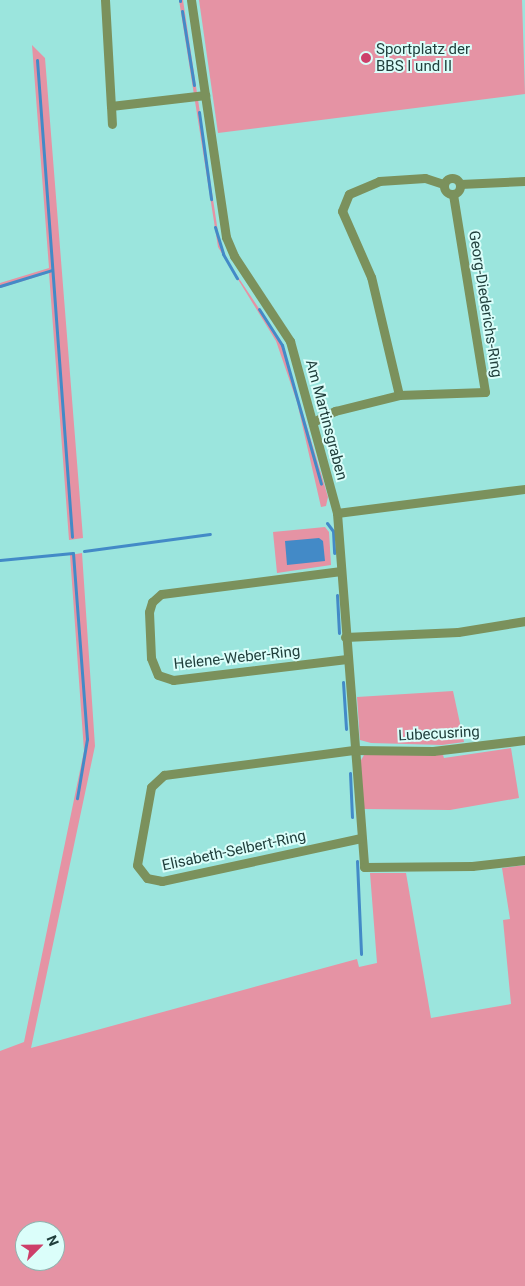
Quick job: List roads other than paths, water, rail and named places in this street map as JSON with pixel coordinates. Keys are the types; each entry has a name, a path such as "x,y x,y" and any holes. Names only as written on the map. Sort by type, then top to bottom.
{"street":[{"path":"105,0 112,124"},
{"name":"Am Martinsgraben","path":"191,0 229,245 288,337 337,513 353,750 364,866 472,866 525,860"},
{"path":"111,106 205,95"},
{"path":"399,396 371,277 342,211 349,194 380,181 425,178 444,184"},
{"path":"444,184 452,178 460,184 525,181"},
{"path":"444,184 446,192 453,195 459,191 460,184"},
{"name":"Georg-Diederichs-Ring","path":"313,422 335,411 399,396 485,392 453,195"},
{"path":"337,513 525,489"},
{"name":"Helene-Weber-Ring","path":"340,571 161,594 152,602 149,612 151,658 158,675 173,680 347,659"},
{"path":"346,637 458,632 525,621"},
{"name":"Lubecusring","path":"353,750 433,751 525,740"},
{"name":"Elisabeth-Selbert-Ring","path":"353,750 162,776 151,788 137,865 147,878 162,881 361,838"}],"water":[{"path":"319,538 323,541 325,561 287,565 285,541"}],"waterway":[{"path":"182,11 194,85"},
{"path":"37,60 72,537"},
{"path":"199,112 211,199"},
{"path":"215,227 223,254 237,278"},
{"path":"0,286 52,270"},
{"path":"259,309 282,345 321,484"},
{"path":"327,523 333,531 334,553"},
{"path":"84,551 210,534"},
{"path":"0,560 73,553 87,739 77,798"},
{"path":"337,595 339,633"},
{"path":"343,682 346,729"},
{"path":"350,773 352,817"},
{"path":"357,861 361,954"}],"place":[{"name":"Sportplatz der BBS I und II","path":"366,58"}]}
